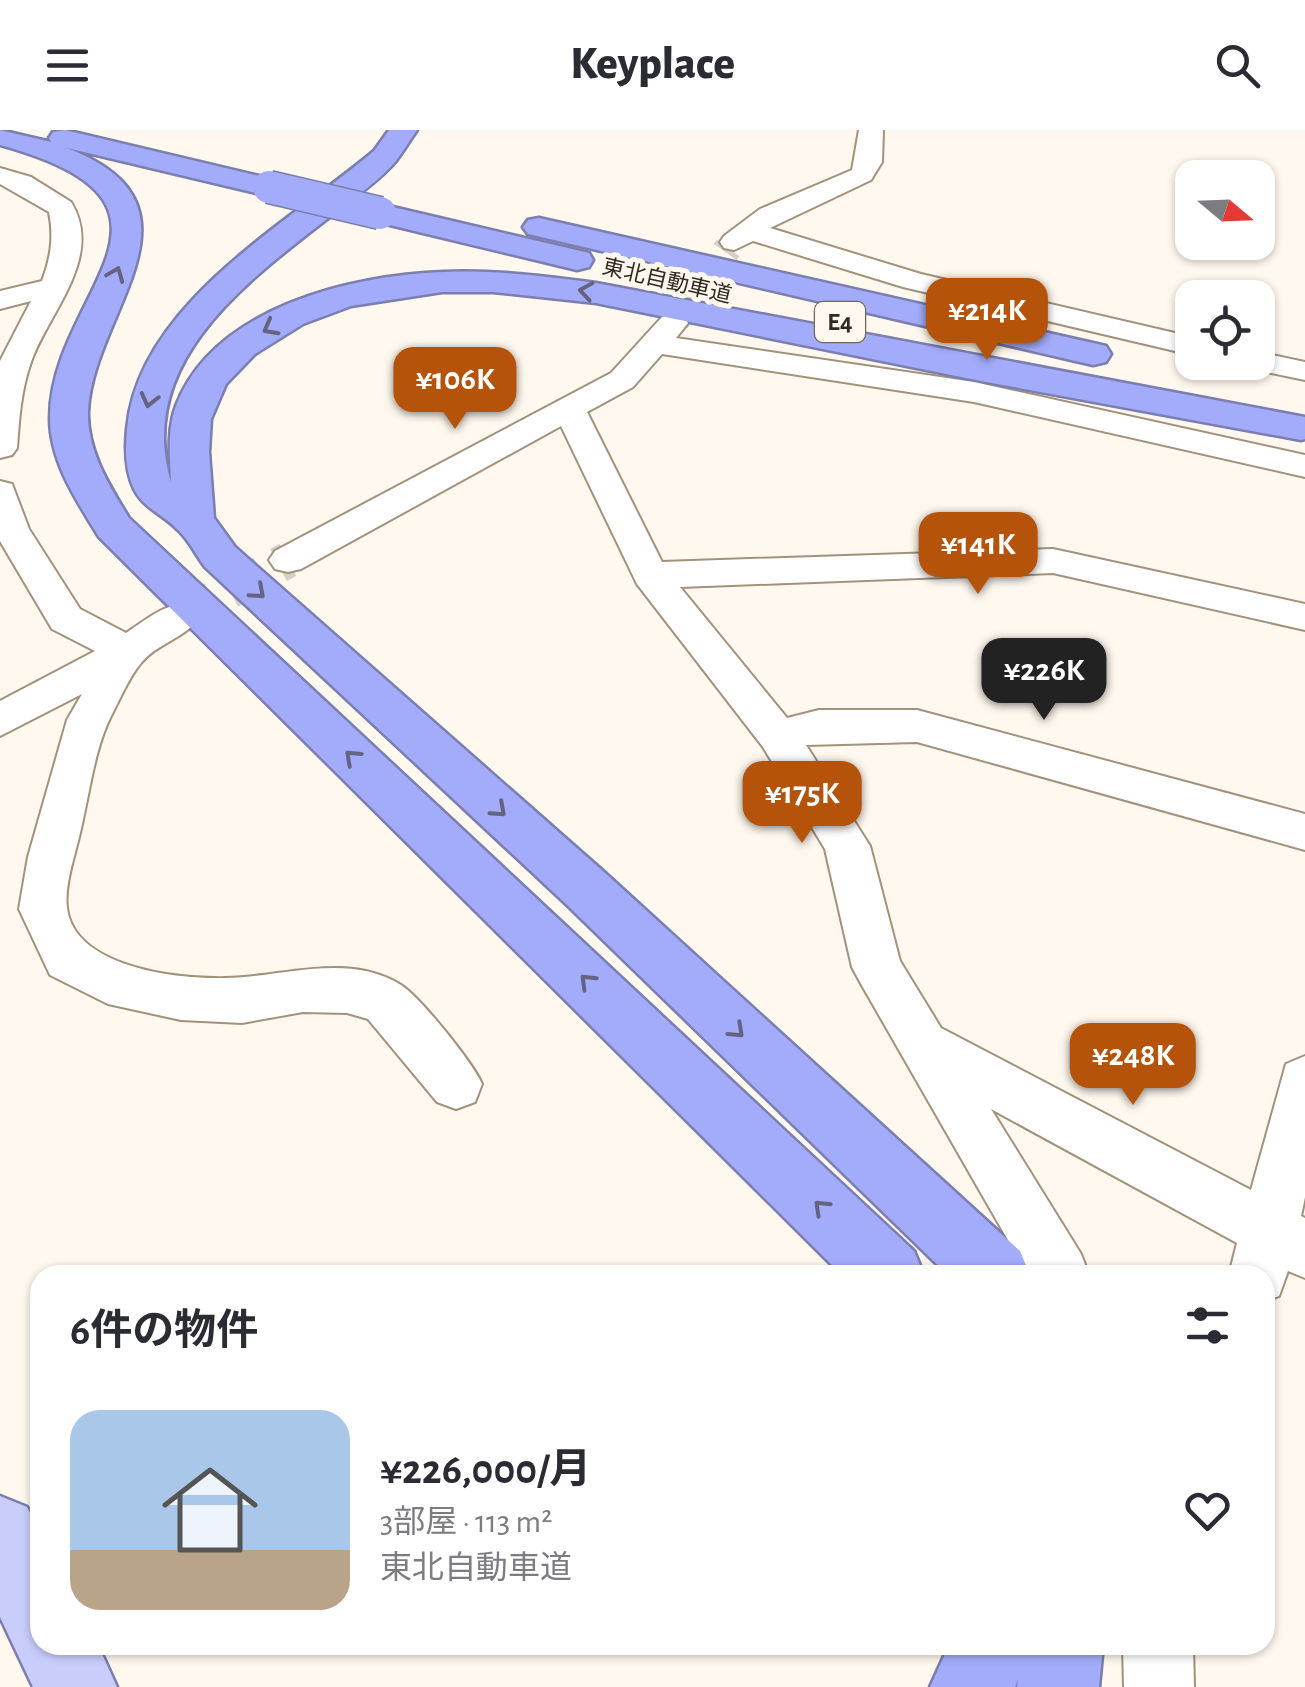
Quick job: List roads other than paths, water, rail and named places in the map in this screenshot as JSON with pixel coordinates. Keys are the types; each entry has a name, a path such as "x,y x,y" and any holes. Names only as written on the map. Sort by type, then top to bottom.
{"highway":[{"name":"東北自動車道","path":"30,130 293,174"},
{"name":"東北自動車道","path":"120,130 1304,431"},
{"path":"116,406 135,356 170,312 352,163 379,130"},
{"path":"403,130 372,168 215,296 172,345 147,400 143,430 146,461 156,493 193,520 220,558 585,888 985,1265"},
{"path":"0,136 75,160 92,170 117,191 126,214 126,249 76,372 69,428 76,462 114,527 880,1265"},
{"path":"293,174 390,197"},
{"name":"東北自動車道","path":"390,197 724,248 1304,431"},
{"path":"487,207 724,248"},
{"path":"193,520 190,416 221,364 246,342 311,308 412,283 478,280 590,291 1304,431"},
{"path":"108,454 114,527"},
{"path":"971,1687 987,1655"},
{"path":"1058,1687 1062,1655"}],"main road":[{"path":"0,1534 30,1594"},
{"path":"60,1655 76,1687"}],"street":[{"path":"724,248 770,215 862,175 869,162 872,130"},
{"path":"0,176 22,182 62,208 68,228 67,253 58,286 18,356 0,448"},
{"path":"724,248 942,289 1175,342"},
{"path":"0,300 58,286"},
{"path":"288,560 622,380 665,332 974,392 1304,431"},
{"path":"1275,365 1305,372"},
{"path":"568,406 650,575 778,736 846,846 877,967 1054,1265"},
{"path":"0,492 11,528 66,619 128,651"},
{"path":"650,575 1054,561 1305,617"},
{"path":"0,720 128,651 181,616"},
{"path":"128,651 88,720 52,856 43,909 67,960 108,982 181,998 242,1000 318,990 347,991 384,1001 456,1084"},
{"path":"778,736 818,726 917,726 1305,832"},
{"path":"920,1043 1278,1251 1305,1080"},
{"path":"1158,1655 1159,1687"}],"tunnel":[{"path":"676,320 728,248"},
{"path":"181,616 288,560"}]}
